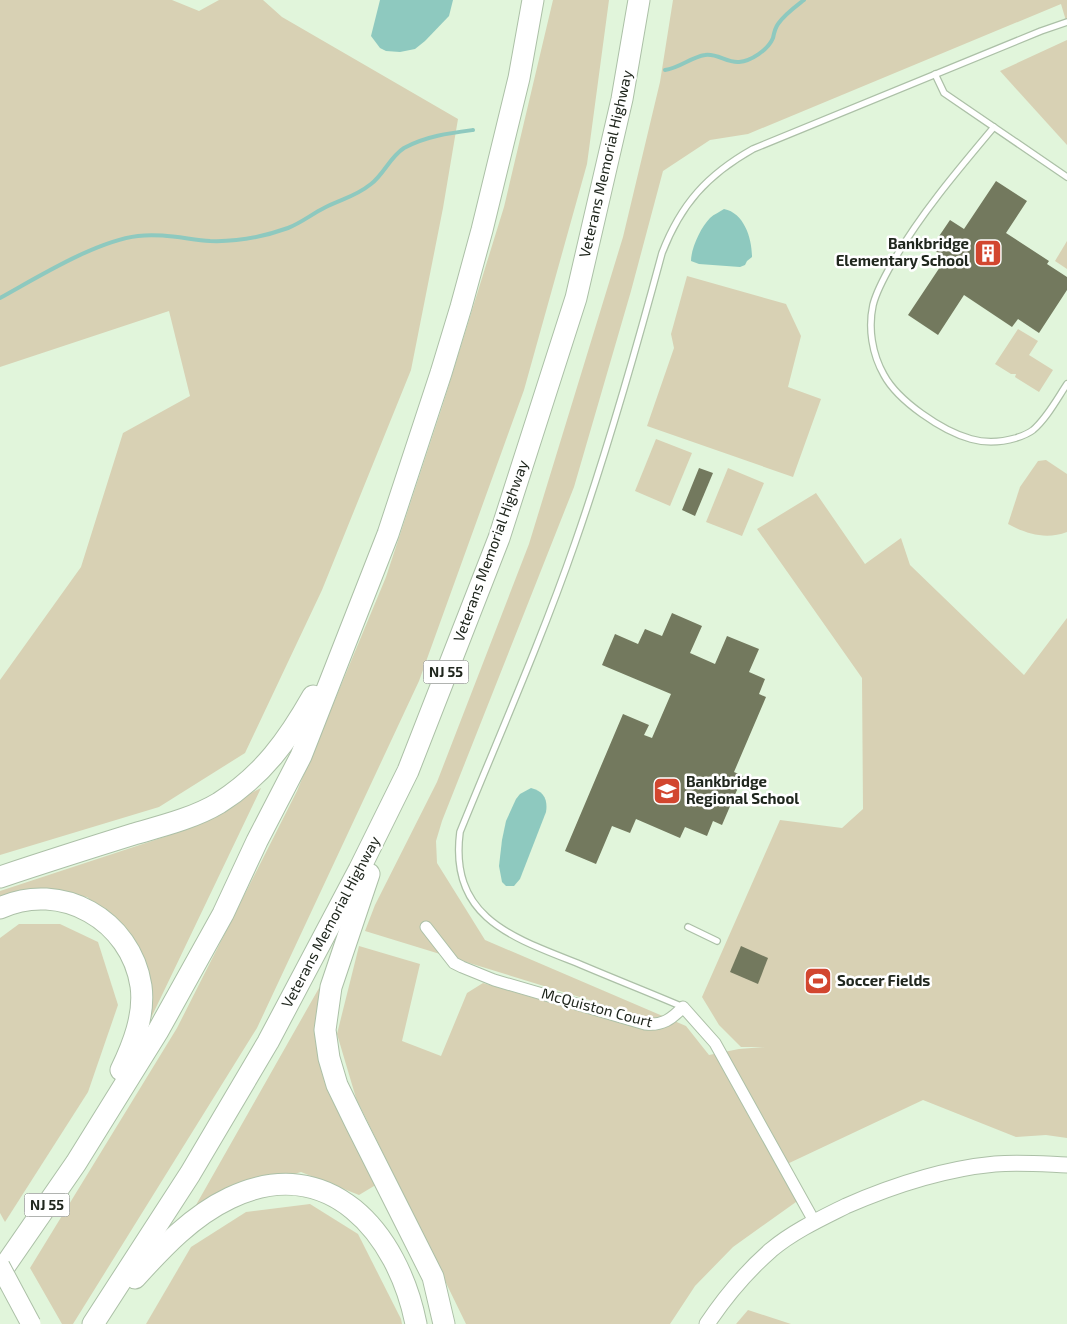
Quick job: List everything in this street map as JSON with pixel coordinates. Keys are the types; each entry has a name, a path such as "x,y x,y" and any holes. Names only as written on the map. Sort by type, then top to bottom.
{"highway":[{"name":"NJ 55","path":"0,1272 70,1173 158,1031 223,914 300,756 388,534 462,307 519,78 533,0"},
{"name":"Veterans Memorial Highway","path":"93,1324 190,1174 268,1042 377,835 408,771 499,538 576,298 622,100 639,0"},
{"path":"0,877 168,824 218,803 252,778 275,755 292,732 321,682 334,671"},
{"path":"377,835 378,852 331,987 326,1015 326,1044 328,1058 337,1085 433,1277 444,1324"},
{"path":"0,908 15,902 43,900 72,904 85,909 98,916 119,935 134,961 141,987 140,1016 128,1056 114,1082 93,1136"},
{"path":"116,1290 131,1282 181,1231 228,1199 241,1193 269,1186 298,1184 312,1187 338,1199 361,1215 371,1226 384,1243 398,1268 416,1324"}],"main road":[{"path":"0,1266 31,1324"}],"street":[{"name":"McQuiston Court","path":"426,927 454,963 494,980 645,1024 656,1025 665,1022 674,1017 683,1007"},
{"path":"683,1007 716,1042 814,1221"},
{"path":"706,1324 732,1290 772,1250 814,1221 876,1193 908,1181 941,1172 996,1164 1067,1165"}],"lane":[{"path":"683,1007 527,943 511,935 488,919 466,891 458,849 460,832 525,673 575,543 619,406 662,253 678,217 693,197 709,179 753,149 1067,22"},
{"path":"935,74 944,93 1067,177"},
{"path":"994,127 932,202 887,272 874,303 872,315 872,340 875,356 884,375 896,392 910,404 950,430 972,439 986,442 1012,439 1033,430 1050,410 1067,384"},
{"path":"688,927 717,941"}],"shaded area":[{"path":"0,0 172,0 199,11 219,0 263,0 282,17 458,119 443,208 411,370 322,590 245,753 159,807 0,855 0,680 81,567 123,433 190,396 169,311 0,367"},
{"path":"553,0 609,0 587,164 524,390 419,681 257,1028 73,1324 62,1324 30,1268 177,1028 297,791 386,577 443,404 504,207"},
{"path":"673,0 1067,0 1067,24 1061,4 748,134 710,140 663,171 631,291 574,487 442,821 436,841 437,863 485,940 686,1026 709,1055 739,1049 765,1047 741,1047 719,1025 702,997 780,820 842,828 863,809 862,678 757,529 816,493 865,564 901,538 910,565 1024,675 1067,618 1067,1138 1046,1135 1016,1137 923,1100 785,1165 803,1197 733,1247 695,1286 670,1324 466,1324 356,1098 337,1034 359,946 420,964 402,1041 441,1056 467,993 483,983 596,1016 599,1003 365,931 375,905 437,782 529,544 623,237 660,82"},
{"path":"1067,40 1067,145 1000,71"},
{"path":"1067,241 1067,269 1055,261"},
{"path":"687,276 786,304 801,336 788,387 821,399 793,477 647,426 674,348 671,334"},
{"path":"1018,329 1038,341 1029,355 1053,370 1039,392 1015,377 1016,374 1011,374 995,364"},
{"path":"656,439 692,453 670,506 635,491"},
{"path":"1046,460 1067,474 1067,532 1051,536 1036,535 1008,524 1020,487 1038,461"},
{"path":"728,468 764,483 742,536 706,522"},
{"path":"261,788 151,1018 135,940 87,897 39,894 0,906 0,891 167,836"},
{"path":"19,924 60,924 98,942 118,1005 88,1092 5,1222 0,1213 0,938"},
{"path":"323,981 317,1054 379,1183 359,1195 301,1172 196,1205"},
{"path":"310,1204 358,1234 402,1324 146,1324 191,1247 246,1212"},
{"path":"748,1310 791,1324 736,1324"}],"water":[{"path":"380,0 453,0 449,16 425,41 415,49 400,52 386,51 380,48 371,36"},
{"path":"724,209 731,211 746,227 752,257 745,265 740,267 699,264 691,261 697,238 703,227 712,217"},
{"path":"531,788 539,791 546,800 546,812 520,879 514,886 506,886 502,882 499,866 506,821 516,799 520,794"}],"building":[{"name":"Bankbridge Elementary School","path":"996,181 1027,201 1006,233 1049,261 1047,264 1067,277 1067,290 1039,333 1018,319 1012,327 964,295 938,335 908,315 946,258 931,248 950,220 964,229"},
{"path":"699,468 713,473 695,516 682,510"},
{"path":"672,613 702,626 690,653 715,664 727,636 759,649 749,672 765,679 759,694 766,697 734,772 743,776 722,825 713,821 707,836 685,827 680,838 636,819 630,833 612,826 596,864 565,851 623,714 649,725 644,735 652,738 671,694 602,665 615,634 638,644 645,629 662,636"},
{"path":"741,946 768,958 758,984 730,972"}],"waterway":[{"path":"665,70 705,55 714,55 735,62 754,57 771,42 776,27 781,20 804,0"},
{"path":"0,298 49,270 86,252 122,239 156,235 210,241 230,241 269,234 288,228 365,188 376,180 395,156 404,148 429,138 473,130"}],"place":[{"name":"Bankbridge Elementary School","path":"988,253"},
{"name":"Bankbridge Regional School","path":"667,791"},
{"name":"Soccer Fields","path":"818,981"}]}
